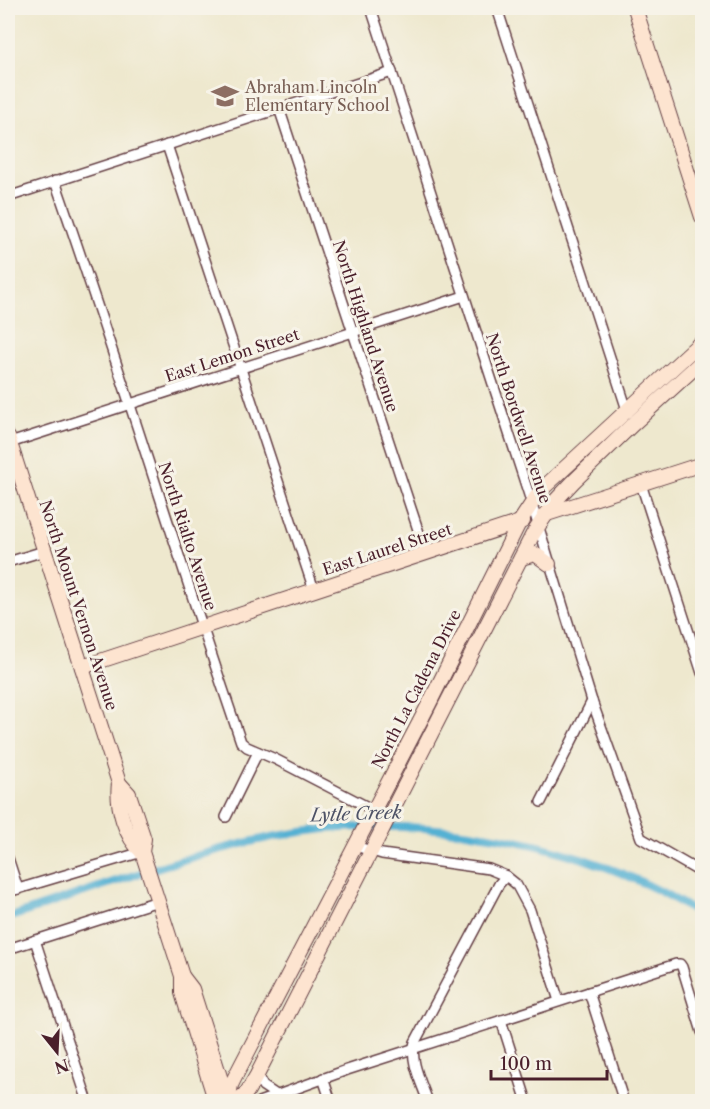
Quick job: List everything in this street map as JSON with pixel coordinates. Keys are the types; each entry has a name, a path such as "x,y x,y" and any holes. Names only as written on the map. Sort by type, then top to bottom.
{"main road":[{"path":"635,8 702,217"},
{"name":"North La Cadena Drive","path":"226,1101 231,1085 429,704 519,523 544,487 702,341"},
{"name":"North La Cadena Drive","path":"236,1101 248,1092 289,1014 539,520 574,481 702,361"},
{"name":"North Mount Vernon Avenue","path":"9,440 119,783 129,794 144,839 142,852 182,976 182,993 213,1093 220,1101"},
{"name":"East Laurel Street","path":"81,667 519,523 539,520 702,464"},
{"path":"574,481 580,494 592,500"},
{"path":"481,536 497,543 501,558"},
{"path":"521,558 535,554 549,564"},
{"path":"459,640 475,647"},
{"name":"North Mount Vernon Avenue","path":"182,976 192,989 226,1101"},
{"path":"273,1005 289,1014"}],"street":[{"name":"North Bordwell Avenue","path":"371,8 531,504 539,520 549,564 592,701 640,838 702,873"},
{"path":"497,8 633,424"},
{"path":"8,197 392,72"},
{"name":"North Highland Avenue","path":"279,108 426,554"},
{"path":"167,145 314,590"},
{"name":"North Rialto Avenue","path":"56,181 241,742 372,813 389,818"},
{"name":"East Lemon Street","path":"9,440 130,404 464,296"},
{"path":"641,484 702,673"},
{"path":"8,562 44,550"},
{"path":"541,802 592,701"},
{"path":"226,817 258,752"},
{"path":"357,842 489,868 506,876 516,884 530,910 559,1001"},
{"path":"8,892 142,852"},
{"path":"8,858 18,889"},
{"path":"428,1101 412,1049 498,884 506,876"},
{"path":"8,949 158,901"},
{"path":"35,940 88,1101"},
{"path":"259,1101 559,1001 680,964 702,1032"},
{"path":"589,992 624,1101"},
{"path":"501,1020 527,1101"},
{"path":"257,1075 263,1086 275,1094"},
{"path":"323,1078 331,1101"}],"waterway":[{"name":"Lytle Creek","path":"8,918 138,874 238,845 320,830 369,827 419,828 470,833 520,842 569,855 616,871 660,891 702,916"}],"place":[{"name":"Abraham Lincoln Elementary School","path":"225,96"}]}
